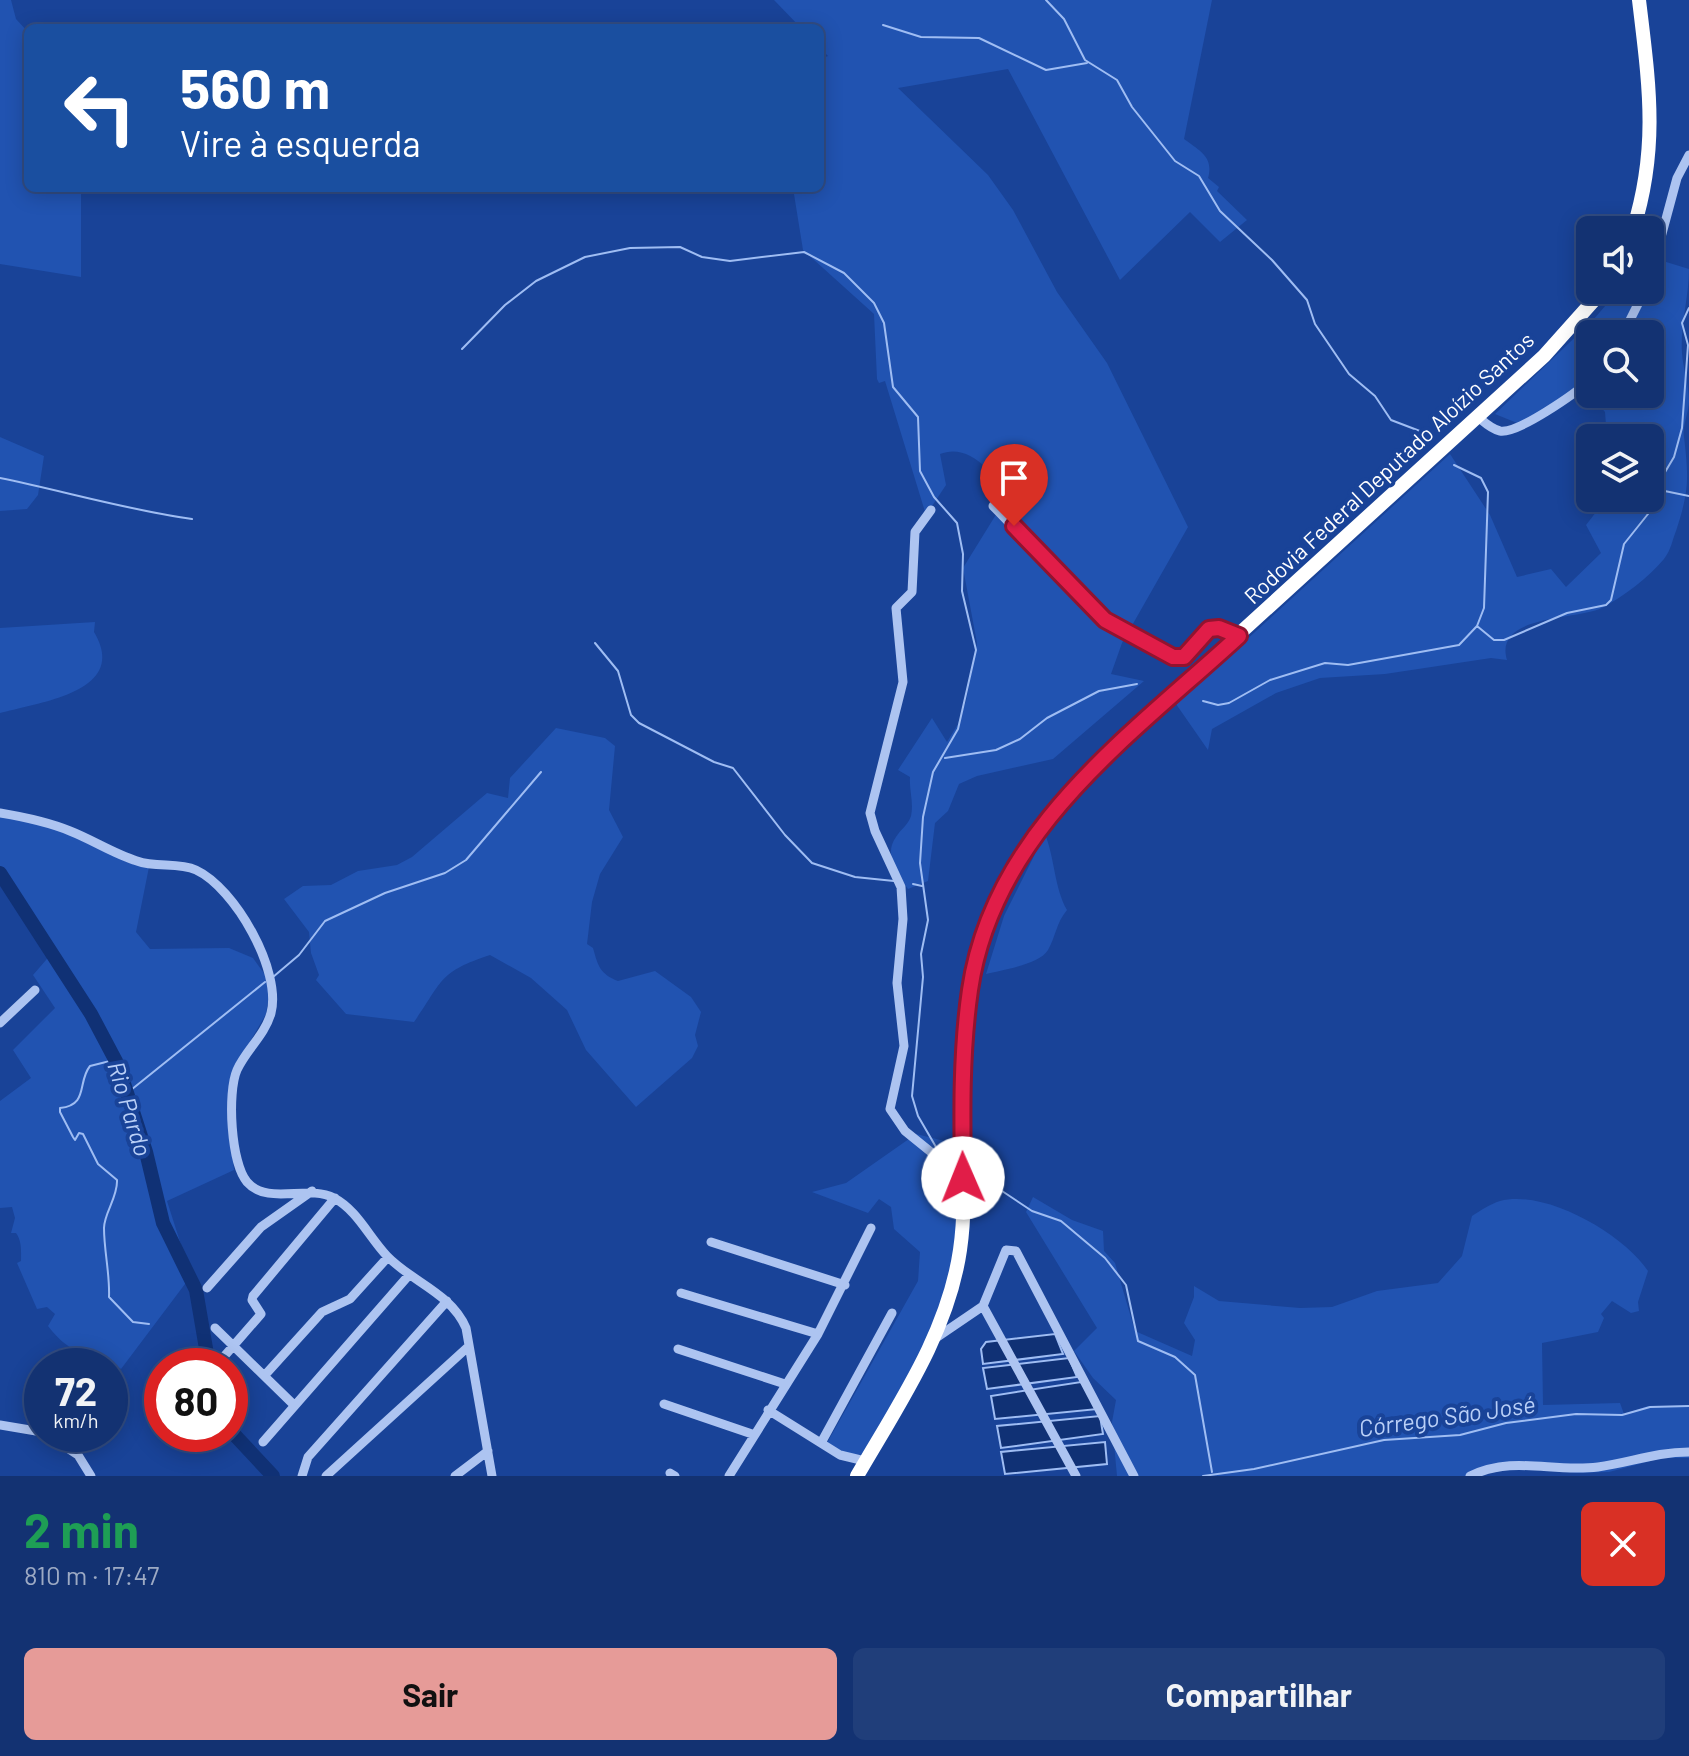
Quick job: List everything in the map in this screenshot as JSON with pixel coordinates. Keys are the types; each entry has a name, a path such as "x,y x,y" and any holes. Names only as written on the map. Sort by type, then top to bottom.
{"highway":[{"path":"1636,216 1650,158 1652,112 1639,0"},
{"name":"Rodovia Federal Deputado Aloízio Santos","path":"857,1476 933,1340 960,1251 962,1085 970,988 982,938 1000,890 1036,830 1082,777 1478,417 1577,322 1592,304"}],"street":[{"path":"1664,226 1677,178 1689,155"},
{"path":"1478,417 1498,430 1508,430 1538,416 1576,390"},
{"path":"993,506 1096,612 1119,629 1177,658 1188,654 1209,629 1219,628 1239,636"},
{"path":"931,510 914,536 912,592 896,608 903,682 870,813 901,887 903,919 897,983 898,1017 904,1046 890,1109 905,1131 963,1178"},
{"path":"0,813 70,831 139,862 192,868 208,876 235,903 268,973 273,1001 268,1022 233,1079 238,1163 248,1183 263,1192 312,1191 335,1198 388,1257 447,1301 462,1320 469,1346 492,1476"},
{"path":"0,1023 35,990"},
{"path":"207,1288 261,1227 312,1191"},
{"path":"231,1348 261,1314 253,1302 253,1296 335,1198"},
{"path":"729,1476 752,1434 818,1334 871,1228"},
{"path":"711,1242 845,1285"},
{"path":"933,1340 983,1306 1000,1260 1006,1250 1016,1251 1134,1476"},
{"path":"265,1375 322,1312 350,1299 388,1257"},
{"path":"263,1442 409,1275"},
{"path":"681,1293 818,1334"},
{"path":"302,1476 308,1457 447,1301"},
{"path":"983,1306 1076,1476"},
{"path":"821,1443 892,1313"},
{"path":"215,1328 294,1405"},
{"path":"326,1476 469,1346"},
{"path":"678,1349 785,1384"},
{"path":"664,1404 752,1434"},
{"path":"768,1410 840,1455 865,1461"},
{"path":"0,1425 24,1429"},
{"path":"455,1476 488,1451"},
{"path":"73,1452 91,1476"},
{"path":"1470,1476 1498,1465 1586,1468 1651,1454 1689,1452"}],"shaded area":[{"path":"0,0 11,0 16,19 24,28 24,192 81,192 81,277 0,264"},
{"path":"774,0 1212,0 1184,139 1204,155 1209,165 1208,178 1247,220 1220,242 1190,212 1120,280 1008,69 898,88 988,175 1013,210 1057,292 1107,363 1188,527 1122,643 1111,674 1144,681 1053,759 977,776 959,784 948,811 935,823 928,881 908,889 891,857 892,844 912,811 910,777 898,770 932,718 947,742 958,724 966,701 977,643 963,568 1005,500 989,471 971,456 951,451 940,454 946,485 926,515 885,381 879,383 877,379 874,314 803,250 794,192 824,192 824,58 828,56 824,52 824,24 797,24"},
{"path":"1664,261 1689,269 1682,342 1689,401 1684,433 1687,485 1671,545 1658,566 1602,608 1525,626 1513,634 1506,645 1507,660 1491,658 1385,674 1320,678 1276,693 1212,729 1208,750 1176,704 1450,454 1490,515 1517,577 1551,569 1566,587 1601,553 1586,525 1596,512 1664,512 1664,424 1606,424 1602,408 1664,408 1664,320 1593,320 1607,304 1664,304"},
{"path":"1576,336 1576,397 1522,425 1495,414"},
{"path":"0,437 44,456 38,495 27,509 0,511"},
{"path":"95,622 94,632 102,652 100,668 90,681 56,698 0,713 0,628"},
{"path":"556,728 605,738 615,746 609,810 623,837 600,874 592,902 587,944 593,948 601,969 612,978 618,981 655,971 691,997 701,1012 695,1035 698,1046 692,1058 636,1107 586,1050 567,1010 531,978 490,955 460,967 443,980 414,1022 346,1014 316,980 319,975 311,953 309,932 284,899 303,886 331,885 358,871 397,865 412,857 487,793 508,798 510,778"},
{"path":"0,815 61,829 149,867 136,932 150,949 229,948 253,958 271,983 266,1014 232,1073 227,1105 234,1170 167,1201 191,1276 128,1360 128,1348 72,1348 48,1326 55,1314 47,1307 37,1309 17,1263 21,1261 21,1246 16,1233 11,1233 15,1218 12,1207 0,1208 0,1101 31,1078 13,1050 55,1008 33,975 53,952 26,918 0,874"},
{"path":"1045,834 1059,892 1067,910 1044,955 1020,966 986,974 1004,916"},
{"path":"916,1134 965,1146 950,1287 920,1359 864,1455 845,1454 827,1443 918,1281 920,1252 894,1229 891,1207 879,1199 868,1213 812,1192 846,1183"},
{"path":"1033,1197 1072,1220 1103,1231 1104,1251 1115,1263 1135,1331 1192,1356 1195,1340 1184,1323 1194,1297 1194,1286 1219,1301 1300,1308 1332,1307 1377,1291 1438,1283 1462,1256 1472,1216 1493,1204 1519,1199 1560,1208 1602,1229 1621,1243 1648,1271 1638,1302 1639,1311 1631,1313 1612,1301 1601,1314 1604,1318 1598,1332 1542,1343 1543,1405 1620,1403 1624,1414 1648,1406 1689,1407 1689,1458 1662,1458 1609,1472 1576,1473 1512,1466 1476,1476 1117,1476 1112,1422 1116,1400 1093,1378 1074,1351 1097,1328 1026,1212"},
{"path":"1055,1334 1063,1354 983,1364 981,1349 986,1342"},
{"path":"1069,1358 1077,1377 987,1389 983,1368"},
{"path":"1081,1382 1098,1409 995,1419 991,1396"},
{"path":"1100,1416 1103,1434 1001,1448 997,1426"},
{"path":"1105,1442 1107,1464 1005,1474 1001,1452"}],"waterway":[{"path":"1046,0 1064,19 1085,60 1117,80 1132,107 1175,161 1199,176 1220,211 1272,260 1307,300 1315,324 1349,374 1375,396 1391,420 1425,433"},
{"path":"883,25 921,37 979,38 1046,70 1087,63"},
{"path":"462,349 505,305 536,281 585,257 630,248 680,247 702,257 730,261 804,252 844,273 874,303 884,323 893,387 918,417 920,471 934,497 957,523 963,554 962,591 976,650 958,729 933,772 923,817 920,863 928,920 921,954 923,977 912,1096 918,1116 936,1147"},
{"path":"1477,626 1494,640 1504,640 1567,613 1606,605 1611,600 1624,544 1652,509 1655,489 1674,457 1682,428 1688,345 1682,323 1689,308"},
{"path":"1203,701 1218,705 1229,703 1270,680 1325,663 1348,665 1459,645 1477,626 1484,608 1488,492 1481,478 1454,465"},
{"path":"0,478 192,519"},
{"path":"1664,491 1689,496"},
{"path":"595,643 618,671 631,715 639,723 714,762 733,768 785,835 812,863 855,877 894,881"},
{"path":"945,758 996,750 1020,739 1047,718 1099,691 1137,684"},
{"path":"273,977 299,955 325,921 385,893 445,873 466,860 541,772"},
{"name":"Rio Pardo","path":"0,873 91,1014 118,1065 146,1152 163,1223 196,1290 206,1348"},
{"path":"913,884 922,886"},
{"path":"126,1094 265,982"},
{"path":"113,1055 110,1061 90,1066 79,1098 69,1106 60,1108 60,1112 75,1140 79,1133 83,1134 98,1164 117,1180 104,1228 109,1297 133,1322 149,1324"},
{"path":"987,1181 1032,1211 1061,1221 1105,1258 1126,1285 1138,1341 1175,1357 1195,1375 1212,1472"},
{"name":"Córrego São José","path":"1203,1476 1254,1469 1384,1440 1460,1435 1506,1423 1576,1414 1622,1415 1650,1407 1689,1406"},
{"name":"Rio Pardo","path":"248,1449 273,1476"}],"route":[{"path":"963,1178 962,1085 970,988 982,938 1000,890 1036,830 1082,777 1239,636 1219,628 1209,629 1188,654 1173,657 1105,620 1014,526"}]}
